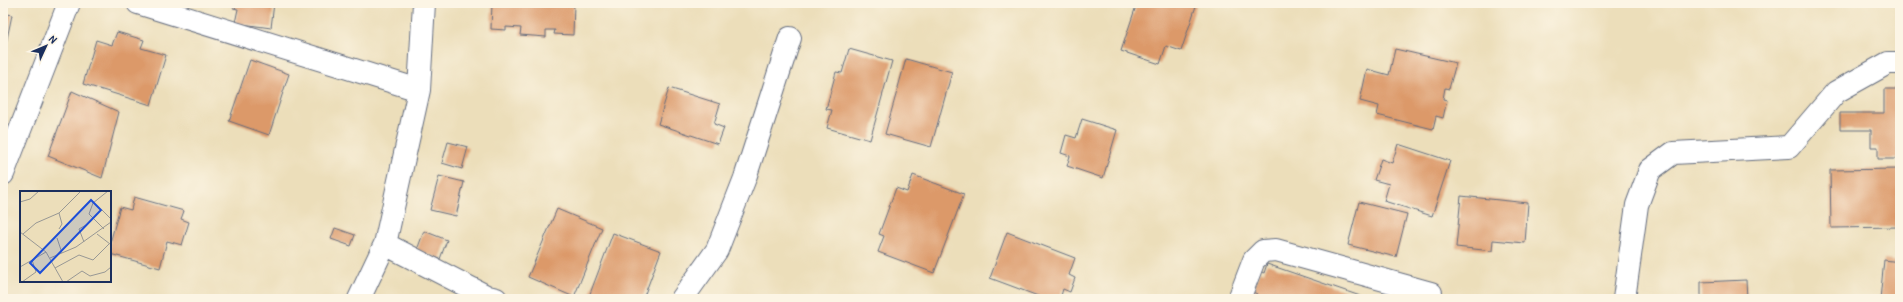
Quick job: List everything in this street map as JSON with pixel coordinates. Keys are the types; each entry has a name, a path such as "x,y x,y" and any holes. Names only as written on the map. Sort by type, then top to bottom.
{"street":[{"path":"3,174 69,3"},
{"path":"138,3 419,90"},
{"path":"359,299 385,244 419,90 424,3"},
{"path":"682,299 718,250 745,178 790,38"},
{"path":"1624,299 1637,205 1650,170 1673,153 1789,147 1836,92 1888,63 1900,63"},
{"path":"385,244 488,297 496,299"},
{"path":"1239,299 1254,260 1263,252 1276,250 1431,293"}],"building":[{"path":"233,3 274,3 271,28 235,23 238,9 233,8"},
{"path":"492,3 574,3 573,35 554,34 555,30 546,30 546,37 520,35 521,28 506,27 506,30 491,29"},
{"path":"1137,3 1188,3 1196,6 1181,51 1166,46 1160,64 1121,51"},
{"path":"3,13 12,15 4,53 3,53"},
{"path":"117,32 144,40 141,48 166,55 151,105 83,84 96,40 112,45"},
{"path":"849,49 892,61 870,140 827,128 832,110 826,109 836,72 842,73"},
{"path":"1395,49 1456,63 1449,89 1445,88 1443,99 1447,100 1443,118 1436,116 1433,129 1377,115 1379,106 1360,101 1367,69 1389,75"},
{"path":"906,59 952,72 931,147 885,134"},
{"path":"250,60 289,74 269,135 229,121"},
{"path":"669,88 720,104 714,124 724,128 718,144 658,124"},
{"path":"1884,89 1900,89 1900,159 1878,159 1878,147 1871,147 1871,130 1840,130 1840,113 1884,113"},
{"path":"72,91 119,112 102,178 48,156"},
{"path":"1082,119 1117,130 1103,178 1067,166 1070,156 1061,153 1066,135 1076,138"},
{"path":"448,142 468,147 462,169 442,163"},
{"path":"1398,144 1450,161 1432,216 1384,201 1389,184 1374,180 1381,159 1392,163"},
{"path":"1900,169 1900,227 1831,228 1830,170"},
{"path":"913,175 964,194 934,273 878,252 884,236 879,234 896,188 907,192"},
{"path":"439,176 464,182 456,216 430,210"},
{"path":"1461,196 1528,203 1525,243 1493,240 1492,251 1456,247"},
{"path":"134,197 184,211 181,219 189,222 182,245 167,241 160,268 111,254 111,239 120,207 131,210"},
{"path":"1359,202 1407,214 1396,257 1348,245"},
{"path":"557,209 602,228 574,297 528,277"},
{"path":"335,228 355,235 351,246 331,239"},
{"path":"424,231 447,240 440,259 417,250"},
{"path":"1007,232 1075,258 1069,275 1075,278 1070,292 1063,289 1060,299 1046,299 990,278"},
{"path":"613,233 661,251 643,299 588,299"},
{"path":"1884,260 1900,262 1900,299 1880,299"},
{"path":"1267,264 1369,299 1256,299 1257,294 1253,292 1260,271 1264,273"},
{"path":"1746,280 1747,299 1701,299 1701,282"}]}
